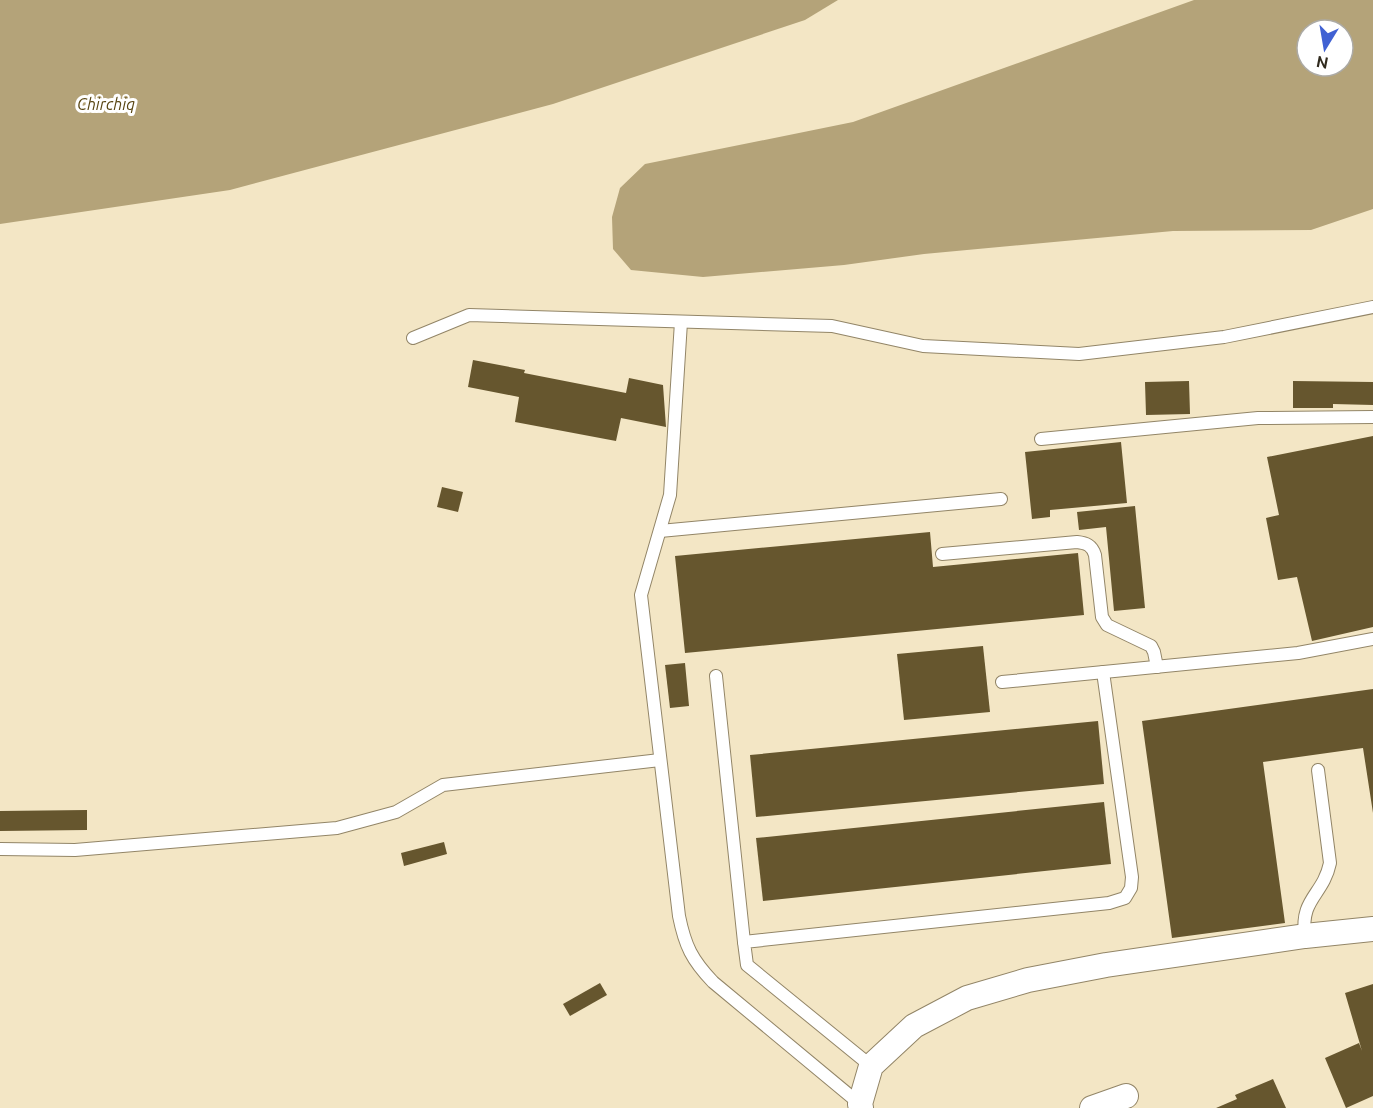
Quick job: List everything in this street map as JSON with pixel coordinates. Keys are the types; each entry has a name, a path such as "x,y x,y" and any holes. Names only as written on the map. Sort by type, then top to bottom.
{"street":[{"path":"861,1106 871,1066 914,1026 967,998 1028,980 1106,965 1305,936 1373,930"},
{"path":"1092,1108 1126,1096"}],"lane":[{"path":"413,338 469,315 832,326 923,346 1079,354 1224,337 1373,307"},
{"path":"681,322 670,495 641,595 679,916 684,941 699,967 713,982 861,1106"},
{"path":"1041,439 1258,418 1373,417"},
{"path":"660,531 1001,499"},
{"path":"942,554 1087,543 1095,555 1102,617 1107,625 1151,646 1157,667"},
{"path":"1002,682 1298,653 1373,639"},
{"path":"744,942 1109,903 1125,898 1131,888 1132,876 1103,672"},
{"path":"716,676 747,965 871,1066"},
{"path":"0,849 75,850 338,828 396,812 442,785 660,760"},
{"path":"1305,936 1306,910 1327,874 1330,863 1318,770"}],"water":[{"name":"Chirchiq","path":"0,0 838,0 805,20 553,104 230,190 0,224"},
{"path":"1194,0 1373,0 1373,209 1311,230 1173,231 703,277 631,270 613,249 612,217 620,188 645,164 853,122"}],"building":[{"path":"473,360 525,370 524,373 626,393 629,378 663,385 666,427 621,418 616,441 515,422 519,397 468,387"},
{"path":"1189,381 1190,414 1146,415 1145,382"},
{"path":"1293,381 1373,382 1373,405 1333,404 1333,408 1293,408"},
{"path":"1373,436 1373,627 1312,641 1297,577 1278,580 1266,518 1279,515 1267,457"},
{"path":"1121,442 1127,503 1050,510 1050,517 1032,519 1025,452"},
{"path":"442,487 463,492 458,512 437,507"},
{"path":"1135,506 1145,608 1114,611 1106,527 1079,530 1077,512"},
{"path":"930,532 933,567 1078,553 1084,615 685,653 675,556"},
{"path":"983,646 990,712 904,720 897,654"},
{"path":"685,663 689,706 670,708 665,665"},
{"path":"1373,689 1373,813 1363,748 1263,762 1285,923 1172,938 1142,721"},
{"path":"1098,721 1104,784 756,817 750,755"},
{"path":"1104,802 1111,864 763,901 756,838"},
{"path":"87,810 87,830 0,831 0,811"},
{"path":"444,842 447,854 404,866 401,853"},
{"path":"600,983 607,995 570,1016 563,1004"},
{"path":"1373,984 1373,1096 1346,1108 1325,1058 1359,1043 1362,1051 1345,993"},
{"path":"1273,1079 1286,1108 1216,1108 1237,1099 1235,1095"}]}
